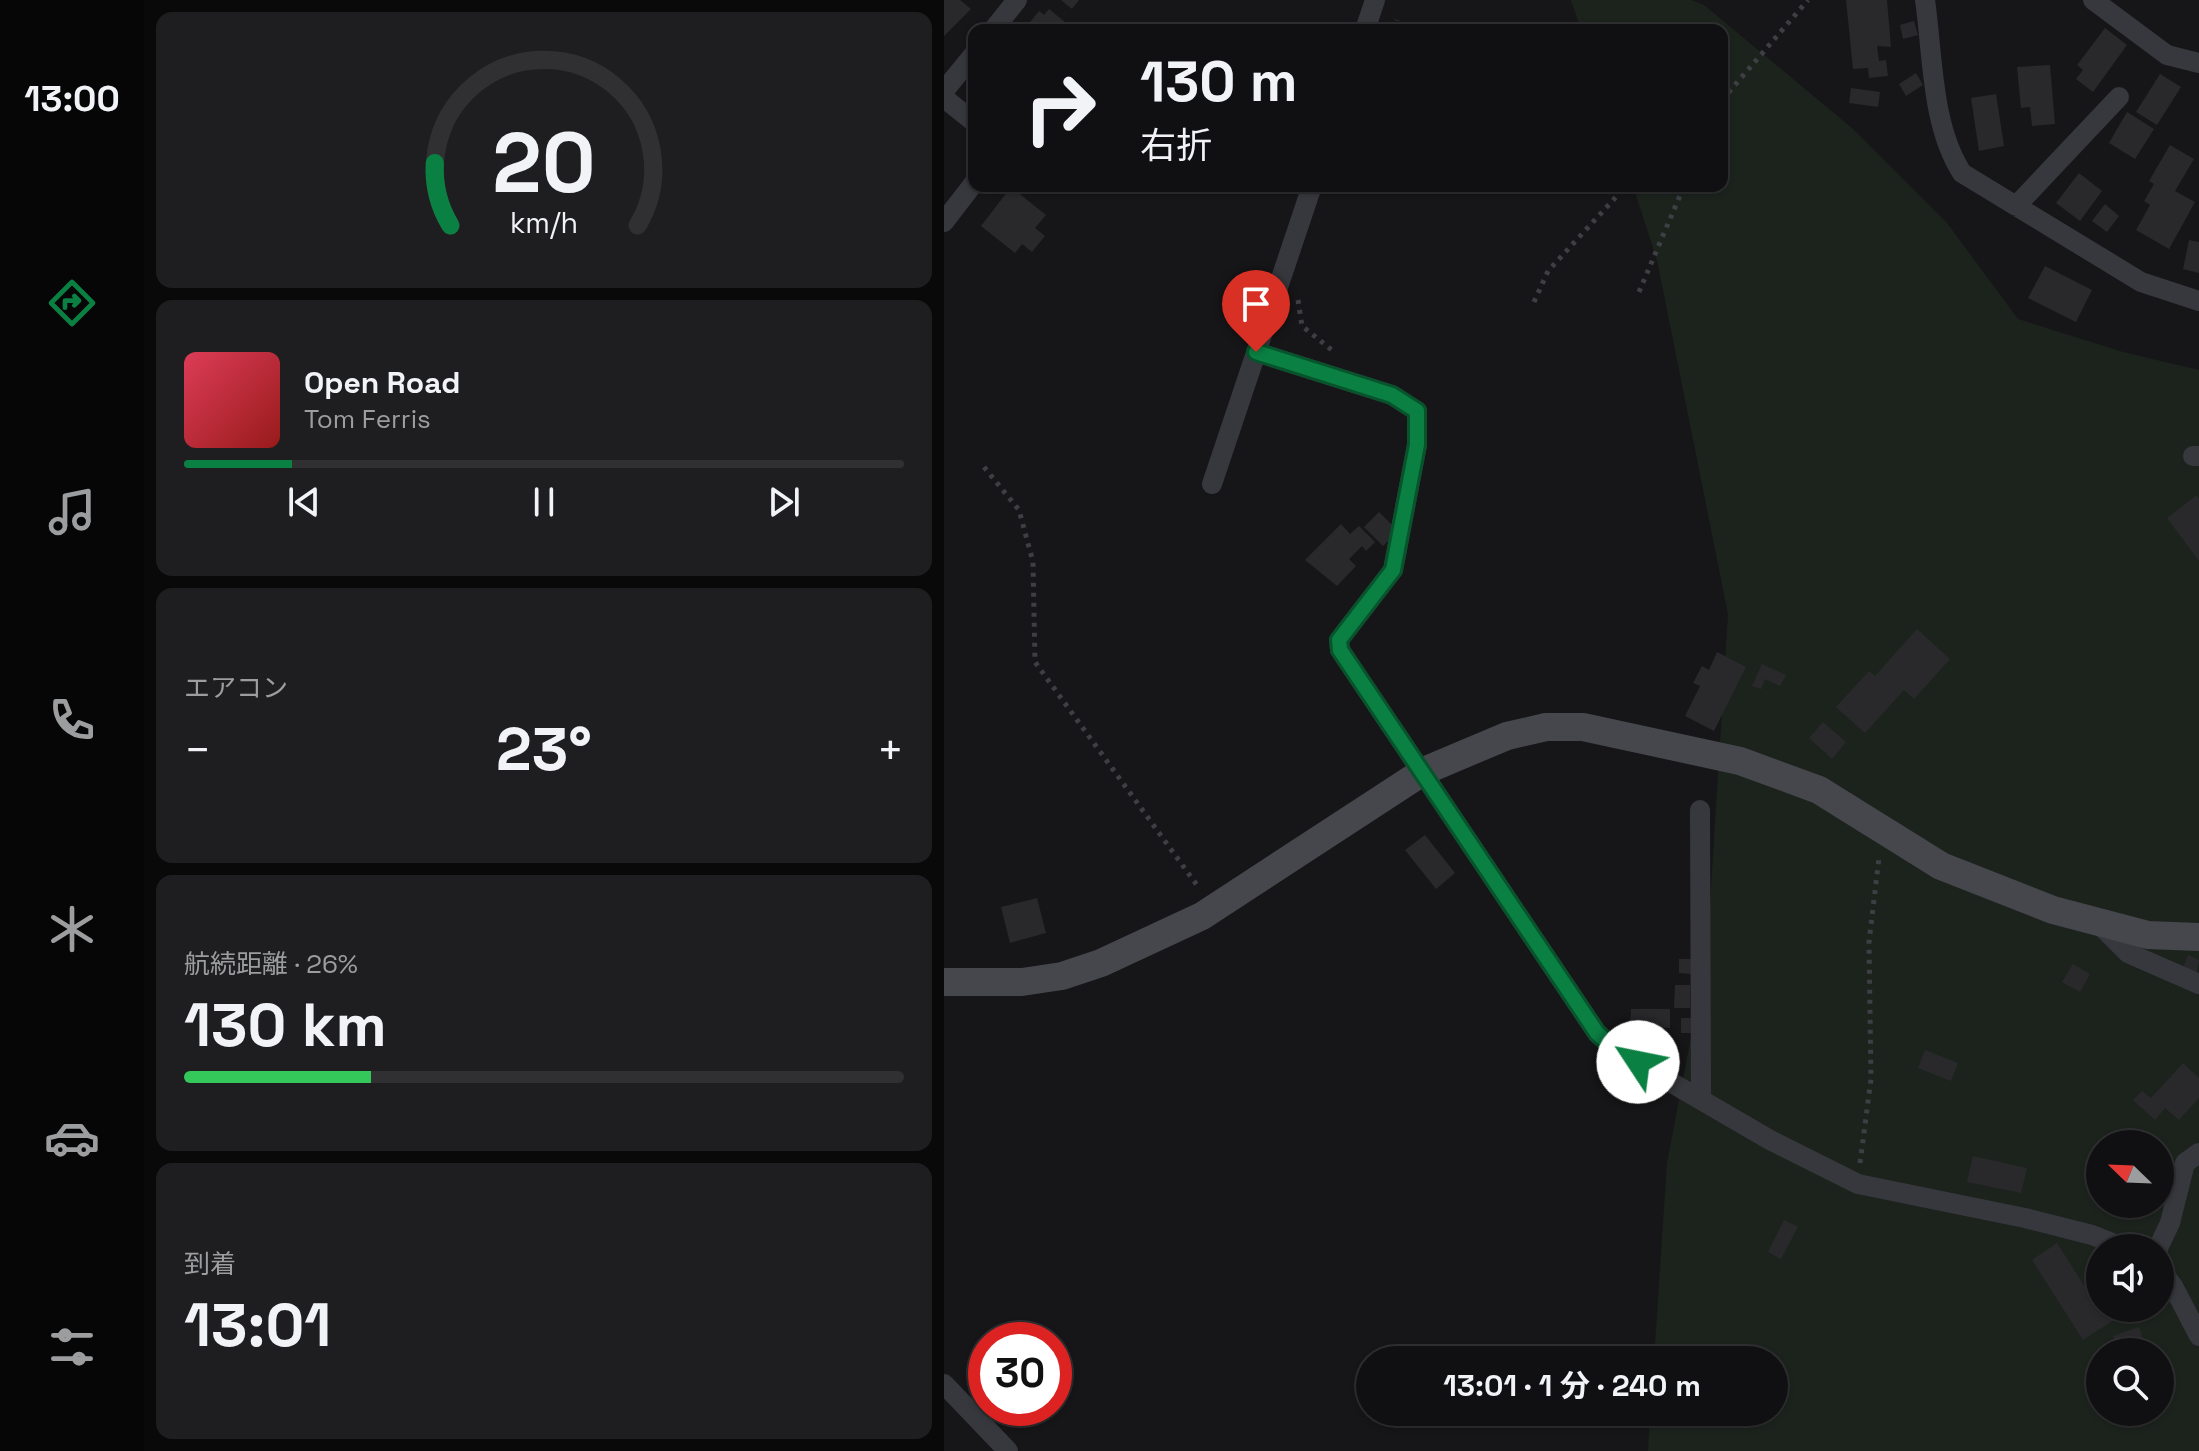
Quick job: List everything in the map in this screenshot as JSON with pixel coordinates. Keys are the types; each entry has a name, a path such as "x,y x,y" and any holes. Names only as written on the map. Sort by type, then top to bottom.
{"street":[{"path":"998,24 1017,0"},
{"path":"1367,24 1375,0"},
{"path":"1925,0 1949,153 1962,173 2141,282 2199,301"},
{"path":"2093,0 2167,55 2199,63"},
{"path":"944,91 968,61"},
{"path":"2016,206 2119,97"},
{"path":"944,98 968,117"},
{"path":"944,222 968,191"},
{"path":"1212,484 1310,192"},
{"path":"1256,352 1392,395 1417,411 1417,445 1393,570 1339,640 1340,650 1597,1033 1617,1051 1770,1140 1858,1184 2088,1234"},
{"path":"944,982 1022,982 1062,976 1101,963 1214,908 1424,771 1507,736 1546,727 1583,727 1740,761 1819,790 1941,866 2053,910 2148,935 2199,937"},
{"path":"1700,810 1701,1098"},
{"path":"2096,921 2128,953 2199,984"},
{"path":"2165,1234 2185,1163 2199,1153"},
{"path":"2174,1288 2199,1336"},
{"path":"944,1384 1008,1451"}],"path":[{"path":"1728,91 1808,0"},
{"path":"1396,24 1397,20"},
{"path":"1534,302 1548,271 1620,192"},
{"path":"1639,292 1681,192"},
{"path":"1303,286 1298,300 1302,326 1319,343 1343,357"},
{"path":"984,467 1019,510 1033,562 1035,662 1214,908"},
{"path":"1858,1184 1871,1079 1869,942 1882,830"}],"shaded area":[{"path":"1571,0 1691,0 1704,5 1727,24 1579,24"},
{"path":"1728,25 1853,129 1947,223 2018,319 2123,352 2199,370 2199,1451 1648,1451 1649,1426 1788,1426 1788,1346 1655,1346 1667,1163 1707,953 1728,614 1657,260 1635,192 1728,192"}],"building":[{"path":"944,0 960,0 971,9 944,36"},
{"path":"1061,0 1079,0 1072,9"},
{"path":"1846,0 1887,0 1891,47 1877,46 1879,61 1886,60 1888,76 1869,78 1868,68 1853,69"},
{"path":"1049,9 1067,24 1028,24 1039,11 1044,15"},
{"path":"1914,21 1918,35 1903,39 1900,25"},
{"path":"2105,28 2127,45 2093,92 2076,79 2083,70 2077,65"},
{"path":"2050,65 2055,124 2032,126 2030,107 2021,108 2017,67"},
{"path":"1916,73 1923,85 1906,96 1899,84"},
{"path":"2160,74 2181,87 2157,125 2136,112"},
{"path":"1851,88 1880,92 1878,107 1849,103"},
{"path":"1996,94 2004,146 1979,151 1971,98"},
{"path":"2127,112 2154,129 2135,159 2109,143"},
{"path":"2170,145 2194,159 2175,191 2195,202 2169,249 2136,230 2150,205 2144,201 2154,184 2149,181"},
{"path":"2079,173 2102,191 2080,221 2056,203"},
{"path":"1007,192 1017,192 1046,215 1035,228 1045,236 1032,252 1022,244 1015,253 981,226"},
{"path":"2105,204 2119,216 2107,232 2092,221"},
{"path":"2189,240 2199,242 2199,273 2183,269"},
{"path":"2045,266 2092,290 2076,322 2028,298"},
{"path":"2197,495 2199,499 2199,561 2167,518"},
{"path":"1379,512 1398,531 1383,546 1364,527"},
{"path":"1341,524 1350,534 1359,526 1375,542 1366,551 1362,546 1349,559 1356,566 1337,586 1305,560"},
{"path":"1917,629 1950,659 1914,699 1904,690 1865,733 1836,707 1869,671 1875,676"},
{"path":"1717,652 1746,667 1714,731 1685,716 1700,686 1693,683 1702,666 1709,670"},
{"path":"1762,664 1786,675 1780,686 1765,679 1761,689 1752,686"},
{"path":"1823,722 1846,742 1832,759 1809,738"},
{"path":"1425,835 1455,873 1436,889 1405,850"},
{"path":"1037,898 1046,933 1010,943 1001,907"},
{"path":"2188,955 2199,960 2196,977 2182,970"},
{"path":"1679,959 1692,959 1692,974 1679,973"},
{"path":"2073,964 2090,974 2080,992 2062,982"},
{"path":"1675,985 1690,985 1690,1008 1674,1008"},
{"path":"1631,1009 1670,1009 1670,1028 1630,1027"},
{"path":"1681,1018 1696,1018 1695,1033 1681,1033"},
{"path":"1925,1050 1958,1063 1951,1081 1918,1068"},
{"path":"2183,1063 2199,1078 2199,1098 2179,1120 2165,1108 2155,1120 2133,1100 2142,1091 2151,1098"},
{"path":"1973,1156 2027,1168 2021,1193 1967,1182"},
{"path":"1784,1220 1798,1227 1781,1259 1768,1252"},
{"path":"2057,1243 2086,1289 2086,1322 2111,1322 2083,1340 2032,1260"},
{"path":"2139,1327 2143,1338 2114,1338"}],"route":[{"path":"1256,352 1392,395 1417,411 1417,445 1403,532 1393,570 1339,640 1340,650 1597,1033 1617,1051 1638,1062"}]}
